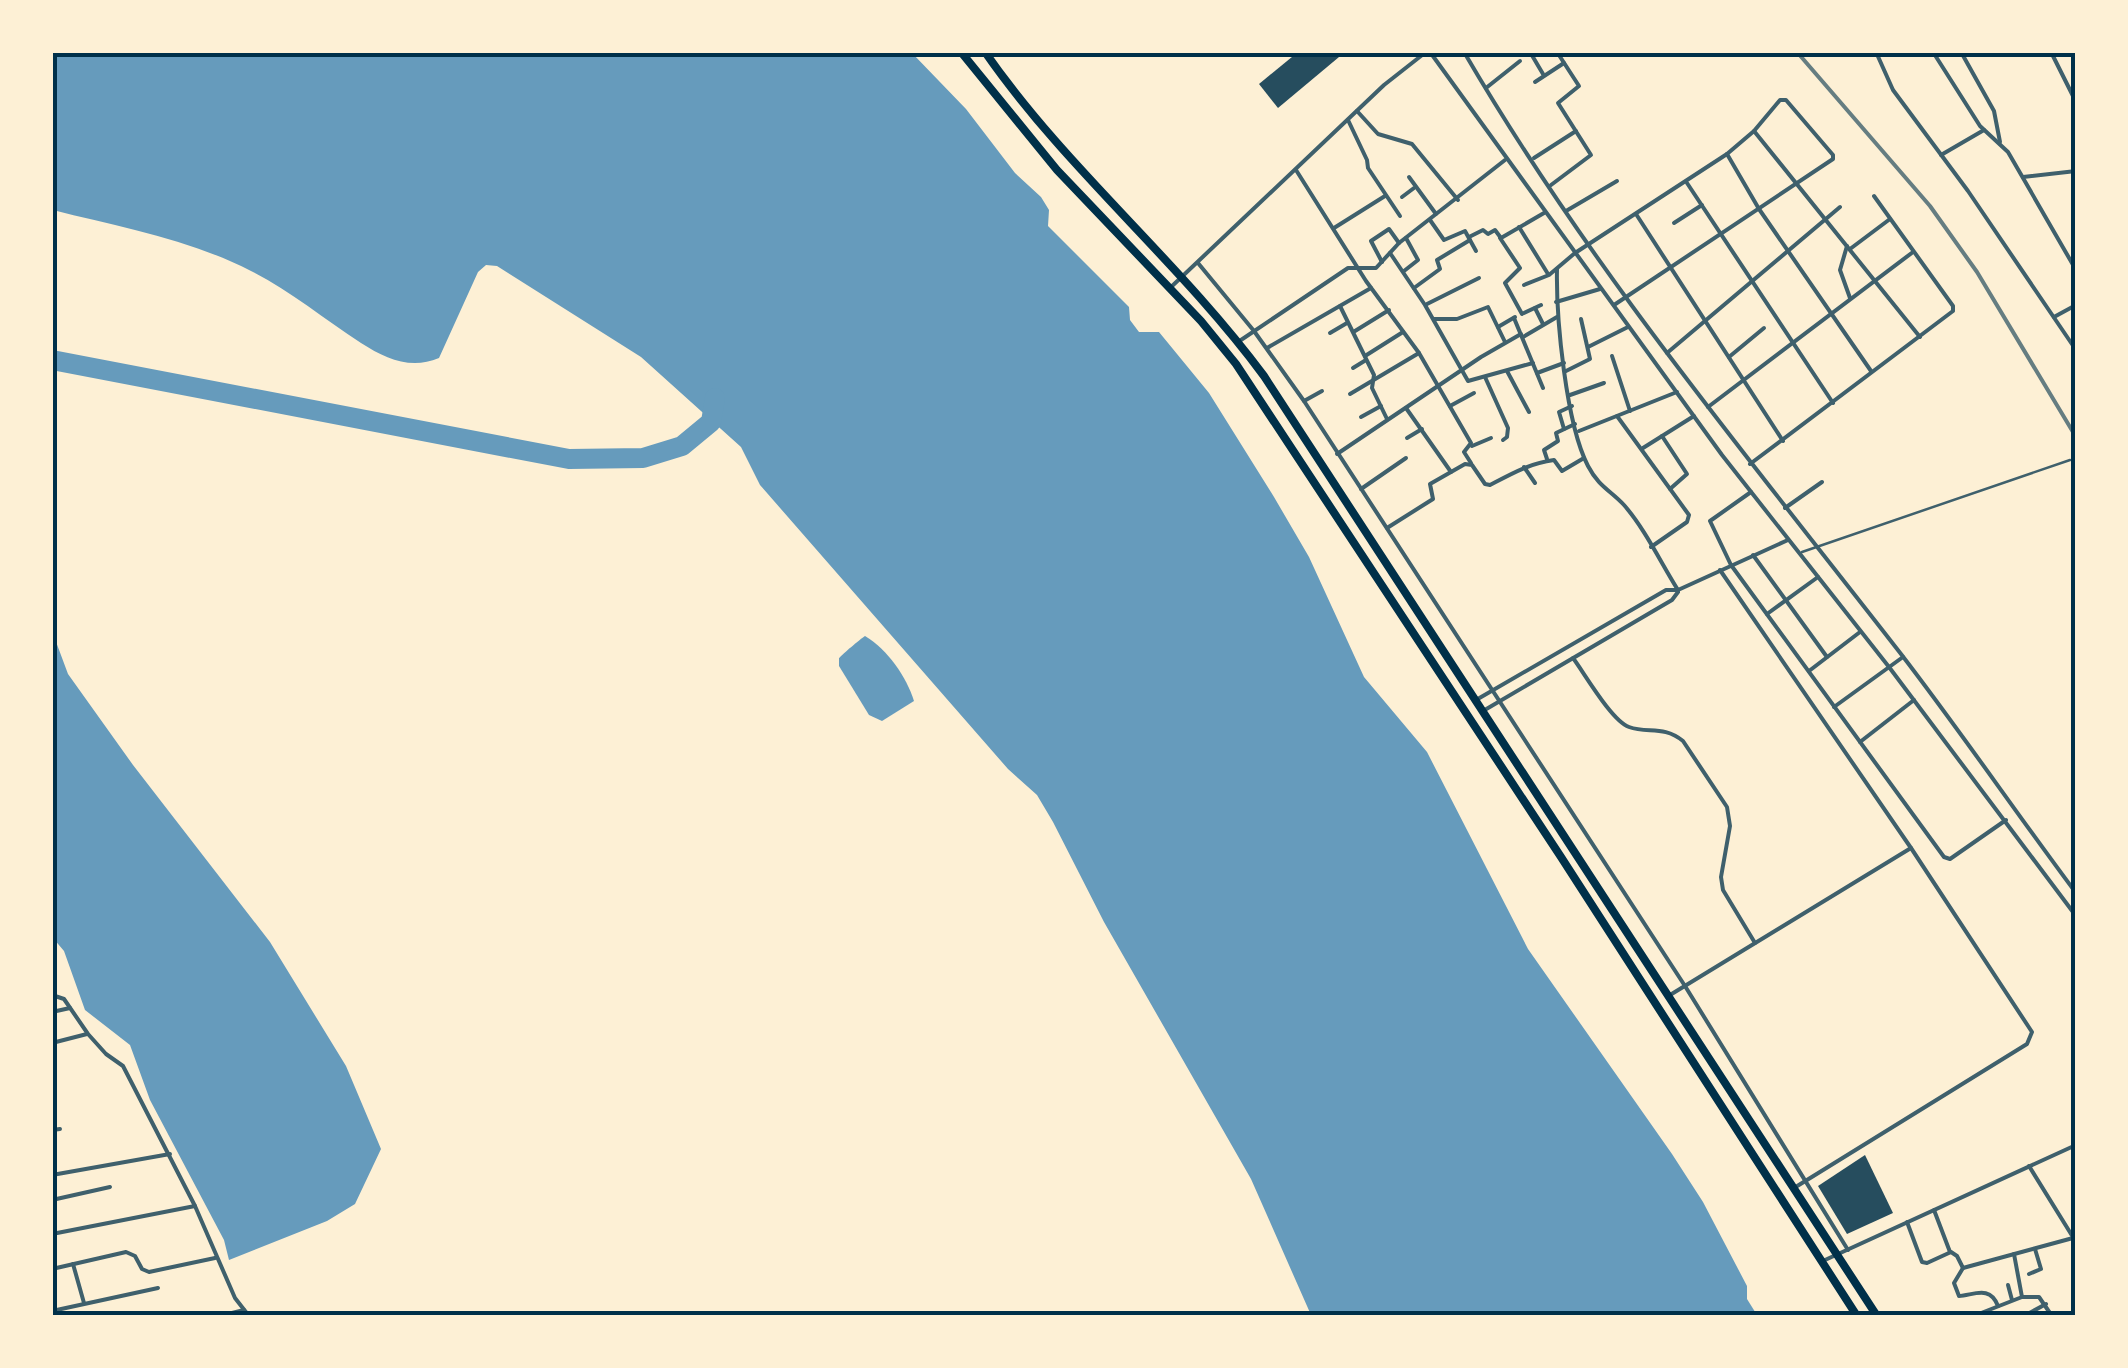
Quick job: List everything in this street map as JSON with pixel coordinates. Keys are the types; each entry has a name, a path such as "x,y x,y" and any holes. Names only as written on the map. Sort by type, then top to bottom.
{"highway":[{"path":"961,52 1056,170 1170,288 1252,388 1857,1316"},
{"path":"985,52 1061,150 1181,277 1238,342 1273,390 1877,1316"},
{"path":"1742,1136 1755,1128"}],"street":[{"path":"1170,288 1357,111 1428,52 1676,392 2076,916"},
{"path":"1464,52 1626,297 1750,464 1903,657 2076,893"},
{"path":"1530,52 1544,76"},
{"path":"1550,186 1592,154 1558,103 1579,86 1557,52"},
{"path":"1876,52 1893,90 2076,350"},
{"path":"1933,52 1984,130 2000,142 2023,177 2076,270"},
{"path":"1961,52 1994,111 2000,142"},
{"path":"2072,52 2051,54 2076,102"},
{"path":"1486,88 1520,61"},
{"path":"1535,82 1564,64"},
{"path":"1524,286 1557,270 1575,252 1687,183 1754,130 1780,100 1786,100 1833,154 1831,161 1614,306"},
{"path":"1357,111 1378,134 1412,144 1458,200"},
{"path":"1348,120 1368,160 1368,168 1400,216"},
{"path":"1754,130 1920,336"},
{"path":"1941,155 1984,130"},
{"path":"1533,159 1576,131"},
{"path":"1727,154 1758,210 1871,371"},
{"path":"1238,342 1348,268 1373,269 1399,243 1507,159"},
{"path":"1296,170 1371,288 1419,353 1471,447"},
{"path":"2023,177 2076,171"},
{"path":"1409,177 1436,215"},
{"path":"1566,211 1617,181"},
{"path":"1687,183 1833,404"},
{"path":"1402,197 1416,187"},
{"path":"1334,228 1386,195"},
{"path":"1750,464 1953,308 1874,196"},
{"path":"1674,223 1702,205"},
{"path":"1668,353 1840,207"},
{"path":"1500,238 1546,212"},
{"path":"1636,214 1782,440"},
{"path":"1850,299 1840,270 1848,248 1890,219"},
{"path":"1430,220 1444,240 1465,231 1476,251"},
{"path":"1519,227 1548,275"},
{"path":"1382,262 1370,241 1390,229 1399,243"},
{"path":"1414,288 1440,269 1437,260 1484,230 1488,234 1495,230 1520,268 1505,284 1522,314"},
{"path":"1404,271 1418,260 1406,238"},
{"path":"1708,407 1914,252"},
{"path":"2067,254 2076,252"},
{"path":"1390,253 1468,380 1533,363"},
{"path":"1198,263 1304,401 1685,986 1848,1250"},
{"path":"1557,270 1556,302 1564,363 1584,458 1601,486 1624,506 1678,590"},
{"path":"1425,305 1479,278"},
{"path":"1266,348 1371,288"},
{"path":"1556,302 1602,289"},
{"path":"1340,306 1374,379 1372,388 1388,420"},
{"path":"1498,327 1538,306 1543,324"},
{"path":"2054,317 2076,306"},
{"path":"1434,319 1457,319 1486,307 1505,342"},
{"path":"1353,332 1389,310"},
{"path":"1337,454 1505,342 1558,317"},
{"path":"1514,318 1543,388"},
{"path":"1566,371 1588,361 1581,319"},
{"path":"1330,333 1348,322"},
{"path":"1588,347 1629,326"},
{"path":"1729,357 1764,328"},
{"path":"1352,368 1405,331"},
{"path":"1350,394 1419,353"},
{"path":"1612,356 1630,411"},
{"path":"1537,373 1564,363"},
{"path":"1507,370 1529,412"},
{"path":"1485,378 1508,428 1509,433 1502,440"},
{"path":"1570,395 1604,383"},
{"path":"1304,401 1322,391"},
{"path":"1577,432 1676,392"},
{"path":"1450,406 1474,394"},
{"path":"1361,417 1381,406"},
{"path":"1564,430 1559,412 1572,406"},
{"path":"1406,408 1451,472"},
{"path":"1617,416 1689,519 1651,547"},
{"path":"1641,449 1694,416"},
{"path":"1548,460 1544,450 1558,441 1556,434 1575,424"},
{"path":"1407,438 1422,428"},
{"path":"1662,436 1688,476 1670,489"},
{"path":"1491,438 1464,452 1490,485 1524,467 1548,460 1554,460 1562,471 1584,458"},
{"path":"1360,490 1406,458"},
{"path":"1387,528 1433,500 1429,485 1470,464"},
{"path":"1524,467 1536,483"},
{"path":"1785,508 1822,482"},
{"path":"1751,492 1710,521 1731,566 1945,858 2006,820"},
{"path":"1476,700 1666,590 1678,590 1788,540"},
{"path":"1754,555 1828,657"},
{"path":"1720,570 2031,1028 2028,1044 1794,1188"},
{"path":"1767,614 1818,578"},
{"path":"1482,711 1672,600 1678,590"},
{"path":"1808,672 1861,632"},
{"path":"1834,706 1903,657"},
{"path":"1573,658 1628,726 1662,730 1682,741 1727,806 1730,826 1721,877 1724,890 1756,943"},
{"path":"1860,742 1914,700"},
{"path":"1991,801 2002,794"},
{"path":"1670,995 1911,848"},
{"path":"52,995 61,996 88,1034 123,1066 170,1154 246,1313 220,1316"},
{"path":"52,1012 70,1008"},
{"path":"52,1043 88,1034"},
{"path":"1820,1262 2076,1145"},
{"path":"52,1175 170,1154"},
{"path":"1946,1288 1954,1284 1963,1268 2074,1240 2029,1166"},
{"path":"52,1200 110,1187"},
{"path":"52,1234 195,1206"},
{"path":"1934,1210 1950,1252 1963,1268"},
{"path":"1907,1222 1922,1262 1950,1252"},
{"path":"2029,1274 2040,1270 2035,1249"},
{"path":"52,1269 126,1252 135,1256 145,1271 154,1272 216,1257"},
{"path":"2014,1254 2022,1297"},
{"path":"73,1264 84,1304"},
{"path":"1954,1284 1960,1297 1980,1291 1994,1297 1998,1307"},
{"path":"2008,1285 2012,1301"},
{"path":"52,1310 158,1288"},
{"path":"1976,1316 2022,1297 2041,1297 2052,1316"},
{"path":"2024,1316 2046,1304"}],"lane":[{"path":"1798,553 2070,460"}],"water":[{"path":"52,53 912,53 966,109 1015,173 1041,197 1049,210 1048,226 1129,307 1130,320 1139,332 1159,332 1209,393 1309,557 1364,677 1427,752 1528,949 1703,1202 1747,1286 1747,1299 1757,1315 1311,1315 1251,1179 1104,922 1037,795 1008,769 760,485 741,447 641,357 497,266 486,265 478,272 439,358 409,363 370,349 279,287 227,260 154,235 53,210"},
{"path":"52,631 68,674 270,942 346,1066 381,1149 355,1204 327,1221 229,1260 224,1240 150,1100 130,1045 85,1010 64,951 53,938"},
{"path":"865,636 895,664 914,701 882,721 869,715 839,666 839,658"}],"building":[{"path":"1298,52 1345,52 1278,108 1259,84"},
{"path":"1865,1155 1893,1213 1847,1234 1818,1186"}],"waterway":[{"path":"52,360 569,459 643,458 682,446 711,422 715,398"}],"railway":[{"path":"1797,52 1930,206 1977,272 2076,437"}]}
